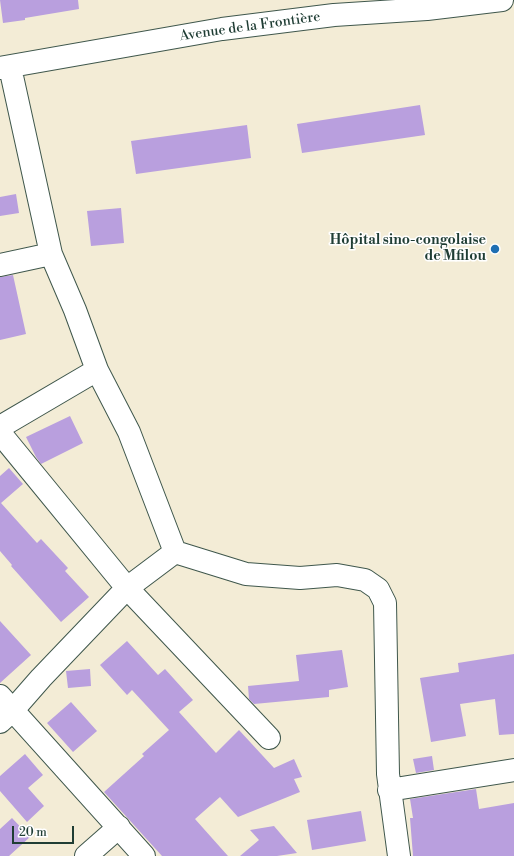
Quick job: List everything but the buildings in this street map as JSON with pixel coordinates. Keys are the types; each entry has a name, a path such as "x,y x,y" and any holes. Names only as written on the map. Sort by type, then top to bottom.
{"street":[{"name":"Avenue de la Frontière","path":"5,67 340,8 427,9 502,0"},
{"path":"5,67 51,254 75,310 97,370 129,432 175,552"},
{"path":"0,265 51,254"},
{"path":"0,427 97,370"},
{"path":"0,433 128,588 269,738"},
{"path":"144,856 4,710 41,678 128,588 175,552"},
{"path":"175,552 246,574 300,578 336,575 365,580 378,589 385,603 388,774 399,856"},
{"path":"389,790 514,770"},
{"path":"86,856 118,828"}],"place":[{"name":"Hôpital sino-congolaise de Mfilou","path":"495,249"}]}
